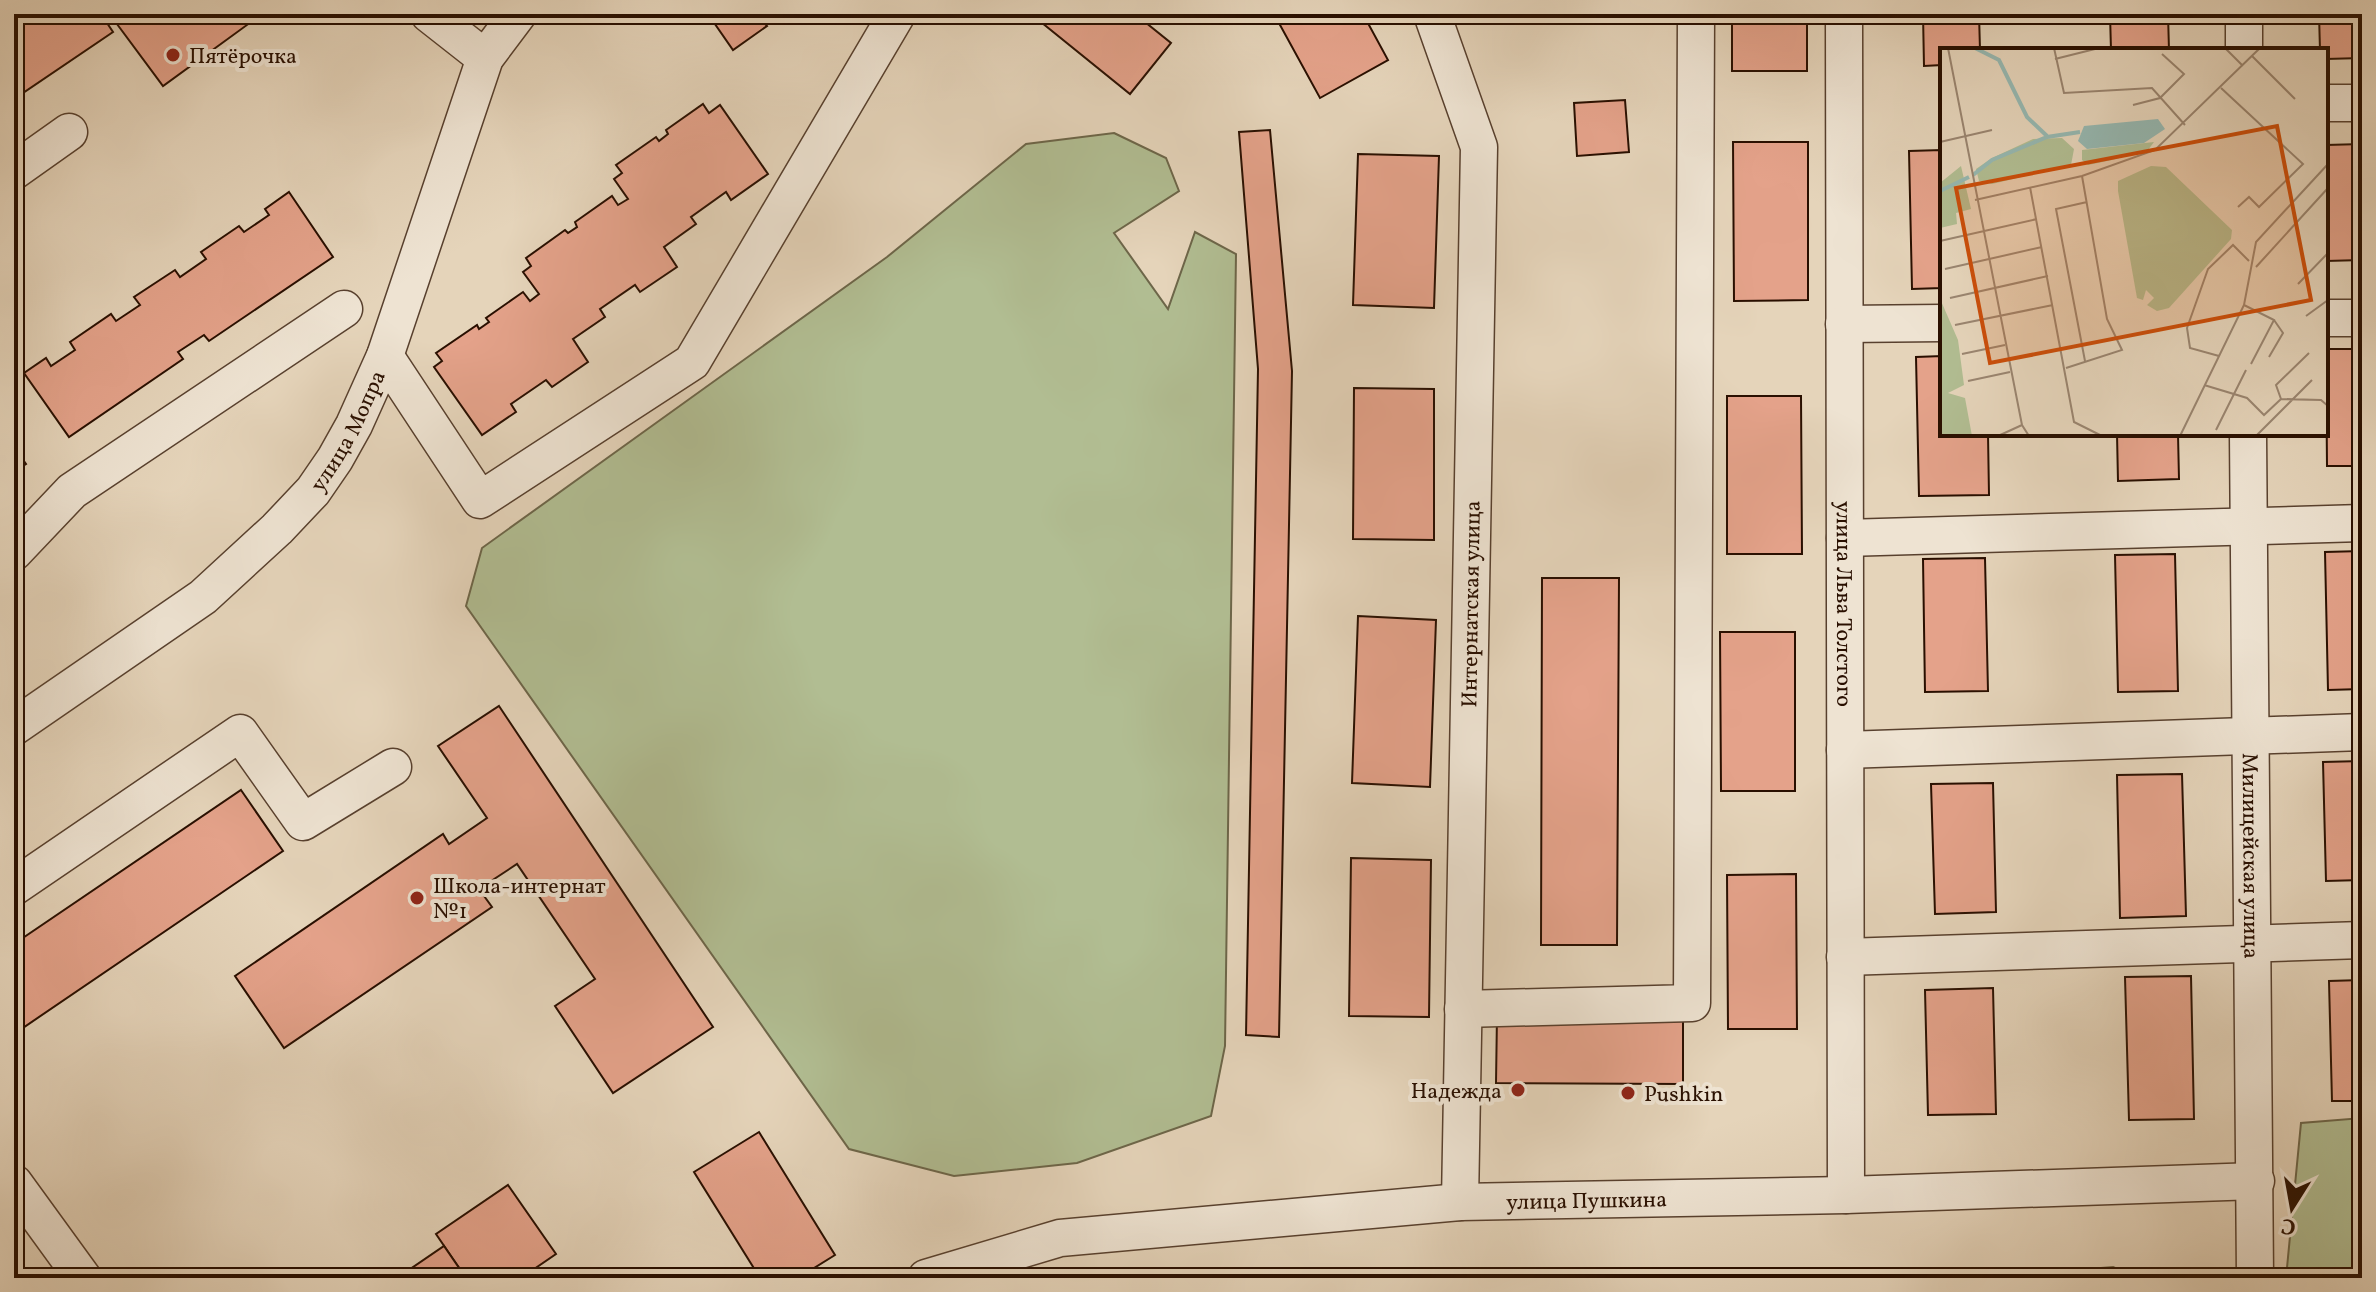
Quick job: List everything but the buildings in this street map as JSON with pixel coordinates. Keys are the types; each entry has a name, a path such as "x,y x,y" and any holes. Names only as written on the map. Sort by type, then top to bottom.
{"street":[{"path":"429,14 485,58"},
{"name":"улица Мопра","path":"14,727 203,597 313,491 354,425 385,356 485,58 518,14"},
{"path":"385,356 480,500 692,362 897,14"},
{"name":"Интернатская улица","path":"1432,14 1479,147 1460,1202"},
{"path":"1463,1009 1692,1003 1696,14"},
{"name":"улица Льва Толстого","path":"1844,14 1846,1195"},
{"path":"2244,14 2244,48"},
{"path":"2328,103 2362,103"},
{"path":"14,171 69,132"},
{"path":"14,552 72,491 344,309"},
{"path":"2328,318 2362,318"},
{"path":"1844,324 1940,323"},
{"name":"Милицейская улица","path":"2248,436 2255,1278"},
{"path":"1845,538 2362,523"},
{"path":"1845,750 2362,732"},
{"path":"14,887 240,733 303,822 393,767"},
{"path":"1845,957 2362,940"},
{"name":"улица Пушкина","path":"926,1278 1060,1238 1460,1202 1846,1195 2256,1181"},
{"path":"14,1183 83,1278"}],"green space":[{"path":"1114,133 1166,158 1179,191 1114,233 1168,309 1195,232 1236,254 1225,1046 1211,1116 1077,1163 954,1176 849,1149 466,606 482,548 887,257 1026,144"},
{"path":"2362,1118 2362,1278 2286,1278 2301,1123"},
{"path":"2113,1267 2137,1278 1978,1278"},
{"path":"1406,1271 1412,1278 1185,1278 1229,1275"}],"place":[{"name":"Пятёрочка","path":"173,55"},
{"name":"Школа-интернат №1","path":"417,898"},
{"name":"Надежда","path":"1518,1090"},
{"name":"Pushkin","path":"1628,1093"}]}
